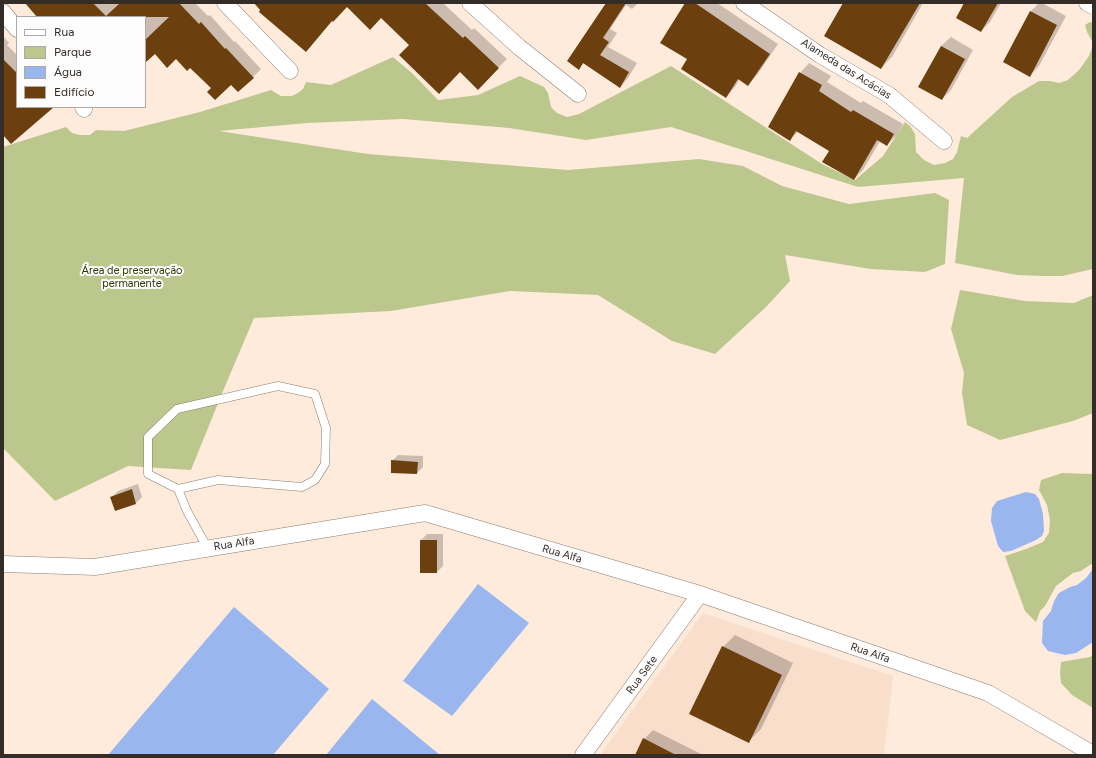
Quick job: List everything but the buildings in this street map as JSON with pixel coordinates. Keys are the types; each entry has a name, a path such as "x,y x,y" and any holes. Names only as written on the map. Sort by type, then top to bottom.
{"street":[{"path":"225,3 290,71"},
{"path":"470,3 519,47 578,94"},
{"name":"Alameda das Acácias","path":"744,3 820,55 889,95 944,141"},
{"path":"1087,3 1093,6"},
{"path":"3,12 16,29"},
{"name":"Rua Alfa","path":"3,564 95,567 425,513 700,594 988,694 1093,754"},
{"name":"Rua Sete","path":"583,755 700,594"}],"lane":[{"path":"178,488 218,480 302,487 315,480 325,464 326,428 315,394 278,386 177,409 148,437 148,474 178,488 187,512 208,549"}],"shaded area":[{"path":"703,613 893,676 884,755 600,755"}],"green space":[{"name":"Área de preservação permanente","path":"1090,22 1093,23 1093,269 1062,276 1017,275 955,263 964,178 858,187 671,127 586,140 509,128 403,119 307,123 219,131 368,154 568,170 699,159 743,166 782,186 849,204 935,193 949,200 945,264 925,272 871,269 785,255 790,281 766,307 715,354 672,341 598,295 510,291 391,311 254,318 191,470 128,466 55,501 3,448 3,147 66,127 72,133 80,135 90,135 96,130 124,131 200,112 271,90 281,96 292,96 303,89 306,82 331,85 393,57 413,74 438,100 478,95 520,76 544,87 548,93 551,107 557,113 567,117 579,114 671,66 822,164 855,180 883,156 905,122 910,126 915,134 916,152 924,160 934,165 945,163 953,159 957,152 961,136 967,138 1012,97 1039,81 1059,83 1068,80 1079,70 1089,56 1092,48 1092,41 1085,25"},
{"path":"960,290 1025,301 1074,303 1093,295 1093,413 1073,421 1000,440 967,425 962,393 964,373 951,329"},
{"path":"1062,473 1093,474 1093,563 1081,571 1073,573 1056,586 1045,606 1040,611 1036,622 1025,611 1005,556 1043,542 1049,533 1050,520 1047,505 1039,490 1041,480"},
{"path":"1093,655 1093,708 1072,695 1061,683 1060,673 1061,662 1090,657"}],"water":[{"path":"1026,492 1035,494 1039,499 1043,514 1044,531 1042,536 1036,540 1011,551 1003,552 998,546 991,521 992,508 997,501"},
{"path":"1093,569 1093,642 1076,653 1065,655 1048,651 1042,643 1043,621 1051,611 1054,601 1059,593 1077,585 1086,578"},
{"path":"478,584 529,623 452,716 403,681"},
{"path":"234,607 329,689 273,755 108,755"},
{"path":"372,699 440,755 326,755"}]}
